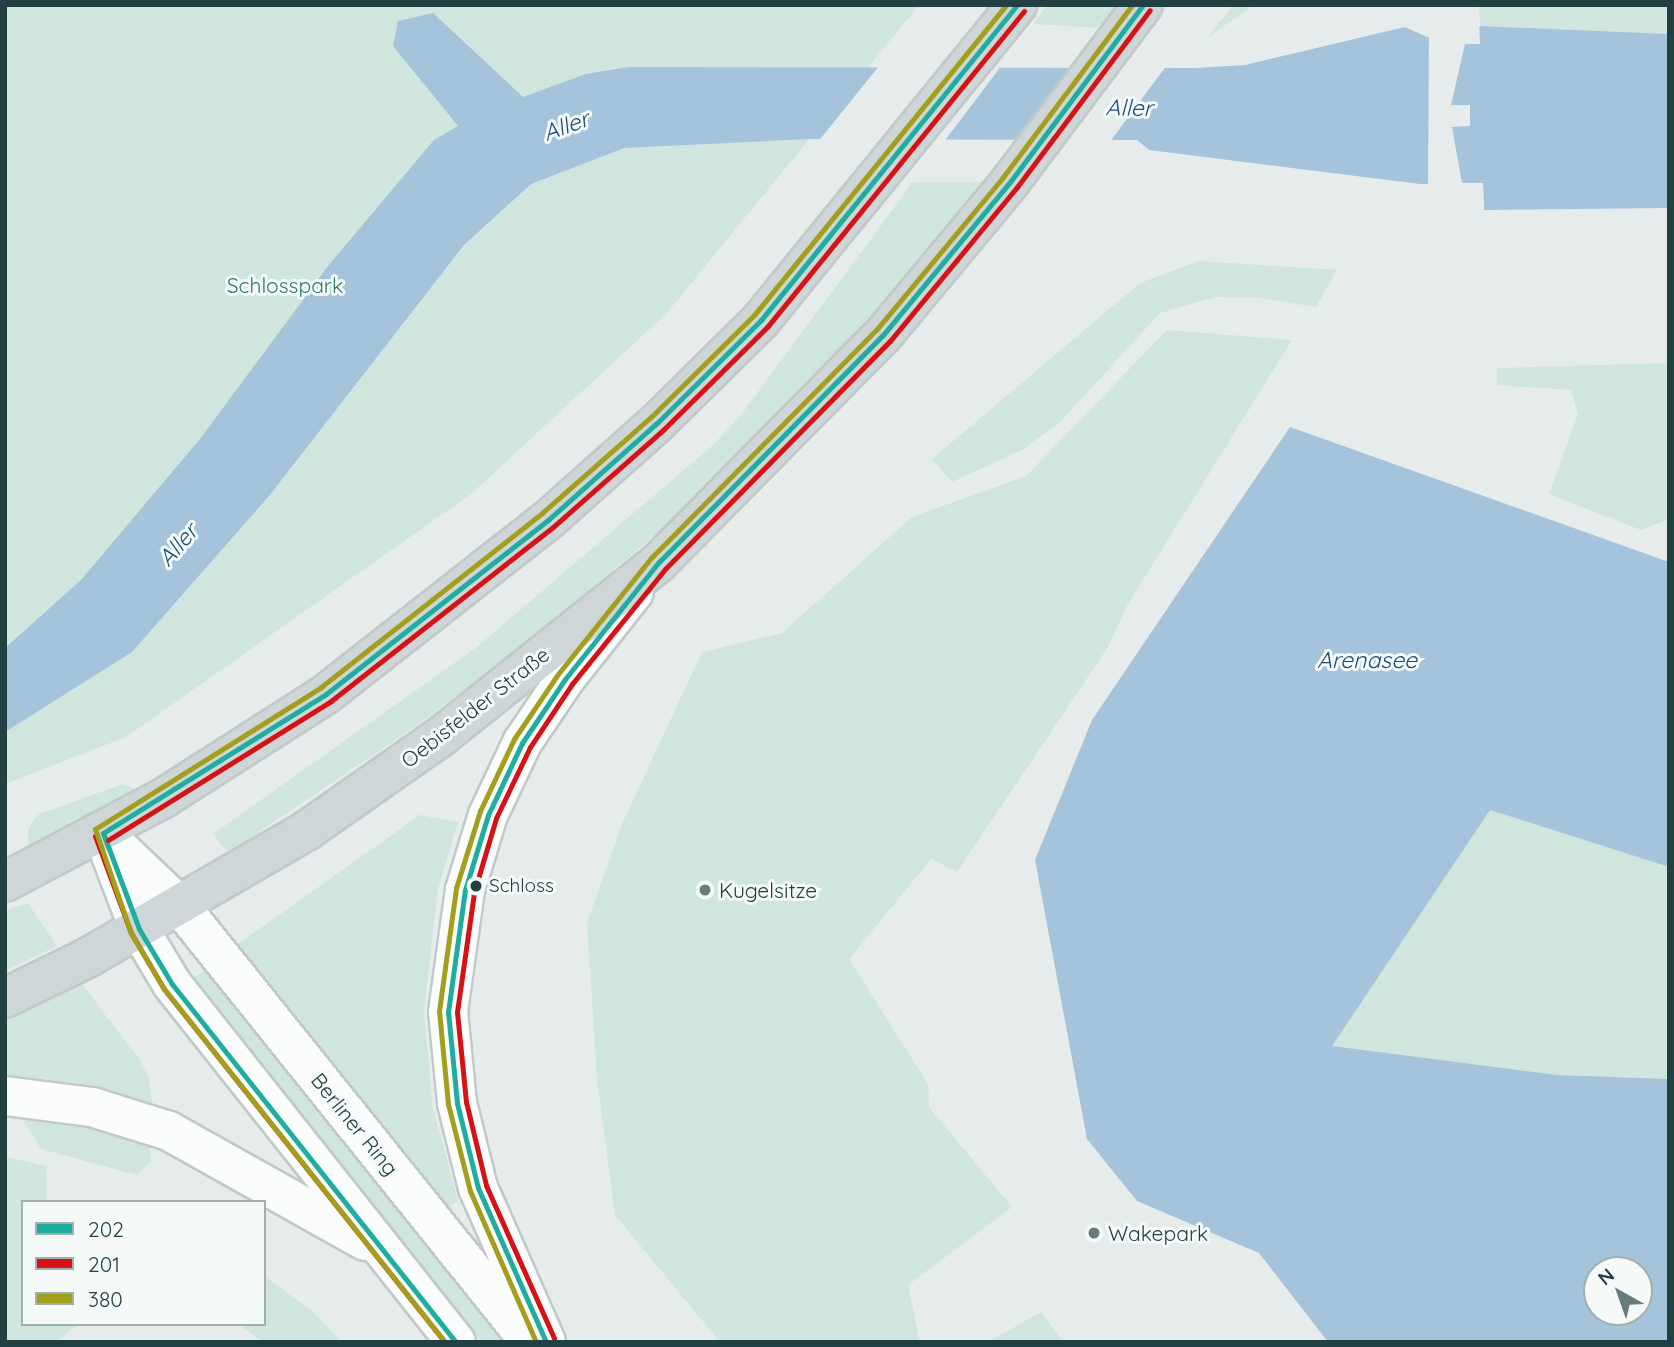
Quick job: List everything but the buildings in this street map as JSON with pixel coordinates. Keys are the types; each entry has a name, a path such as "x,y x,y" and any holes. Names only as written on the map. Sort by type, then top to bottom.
{"main road":[{"path":"5,882 103,833 326,694 548,520 657,423 761,320 1011,15"},
{"name":"Oebisfelder Straße","path":"5,998 139,929 306,831 439,738 658,563 883,335 1010,182 1135,16"},
{"path":"546,1342 478,1188 457,1102 448,1012 465,890 488,815 522,743 565,679 658,563"},
{"path":"103,833 139,929 173,984 456,1342"},
{"name":"Berliner Ring","path":"103,833 180,906 530,1342"},
{"path":"5,1096 92,1107 169,1131 383,1251"}],"green space":[{"name":"Schlosspark","path":"5,5 919,5 666,314 471,494 126,737 5,784"},
{"path":"1047,5 1117,5 1101,28 1033,24"},
{"path":"1233,5 1254,5 1207,38"},
{"path":"1479,5 1669,5 1669,34 1480,26"},
{"path":"913,182 981,182 913,271 826,367 667,525 545,628 422,722 228,853 213,834 477,647 713,445 741,415"},
{"path":"1199,261 1337,270 1316,307 1260,298 1216,297 1160,313 1060,422 1022,450 952,482 932,459 1140,283"},
{"path":"1167,330 1292,340 1128,604 1108,647 957,872 931,859 849,959 928,1084 929,1107 1012,1207 908,1285 920,1342 720,1342 615,1215 597,1079 587,923 622,824 702,652 782,633 912,517 1026,476"},
{"path":"1669,363 1669,519 1641,530 1549,494 1578,414 1571,390 1497,385 1497,368"},
{"path":"123,784 137,790 29,848 28,829 39,814"},
{"path":"1490,810 1669,867 1669,1079 1557,1075 1331,1046"},
{"path":"420,815 458,822 438,889 424,1012 433,1108 458,1200 449,1207 238,944"},
{"path":"28,903 57,946 5,971 5,911"},
{"path":"206,968 507,1342 482,1342 212,1004 194,978"},
{"path":"82,984 141,1062 149,1078 153,1112 5,1084 5,1021"},
{"path":"14,1106 149,1136 151,1162 137,1175 41,1149"},
{"path":"5,1157 46,1166 47,1200 21,1200 21,1326 76,1326 56,1342 5,1342"},
{"path":"266,1277 312,1311 342,1342 263,1342 241,1326 266,1326"},
{"path":"1041,1312 1063,1342 988,1342"}],"water":[{"name":"Aller","path":"433,13 523,97 586,74 628,67 1196,68 1245,65 1405,27 1427,37 1472,34 1480,26 1669,34 1669,208 1484,210 1483,183 1420,184 1149,150 1137,140 808,139 624,148 531,184 464,245 269,496 132,652 5,732 5,648 81,580 200,439 328,266 434,140 458,126 393,46 398,21"},
{"name":"Arenasee","path":"1290,427 1669,562 1669,867 1490,810 1332,1046 1557,1075 1669,1079 1669,1340 1328,1342 1259,1253 1137,1201 1087,1139 1035,860 1092,720"}],"pier":[{"path":"1479,22 1480,44 1465,44 1451,105 1470,105 1470,126 1452,127 1462,183 1483,183 1484,214 1480,186 1428,187 1429,33 1470,31"},
{"path":"1002,65 943,143 817,143 879,66"},
{"path":"1072,65 1167,65 1109,143 1012,143"}],"transit line":[{"name":"380","path":"445,1342 164,989 131,933 95,829 321,687 542,513 651,417 755,314 1006,5"},
{"name":"202","path":"103,833 326,694 548,520 657,423 761,320 1017,5"},
{"name":"380","path":"536,1342 470,1191 448,1104 439,1011 456,888 480,811 514,739 558,674 651,558 877,329 1003,177 1132,5"},
{"name":"202","path":"546,1342 478,1188 457,1103 448,1012 465,890 488,815 522,743 565,679 658,563 883,335 1010,182 1143,5"},
{"name":"201","path":"554,1338 486,1185 466,1102 457,1012 474,892 496,818 530,747 572,684 665,569 890,341 1017,187 1150,10"},
{"name":"201","path":"108,840 331,701 553,527 663,430 768,326 1024,11"},
{"name":"202","path":"103,833 139,929 172,984 456,1342"},
{"name":"201","path":"95,836 131,933 164,989 445,1342"}],"place":[{"name":"Schloss","path":"476,886"},
{"name":"Kugelsitze","path":"705,890"},
{"name":"Wakepark","path":"1094,1233"}]}
